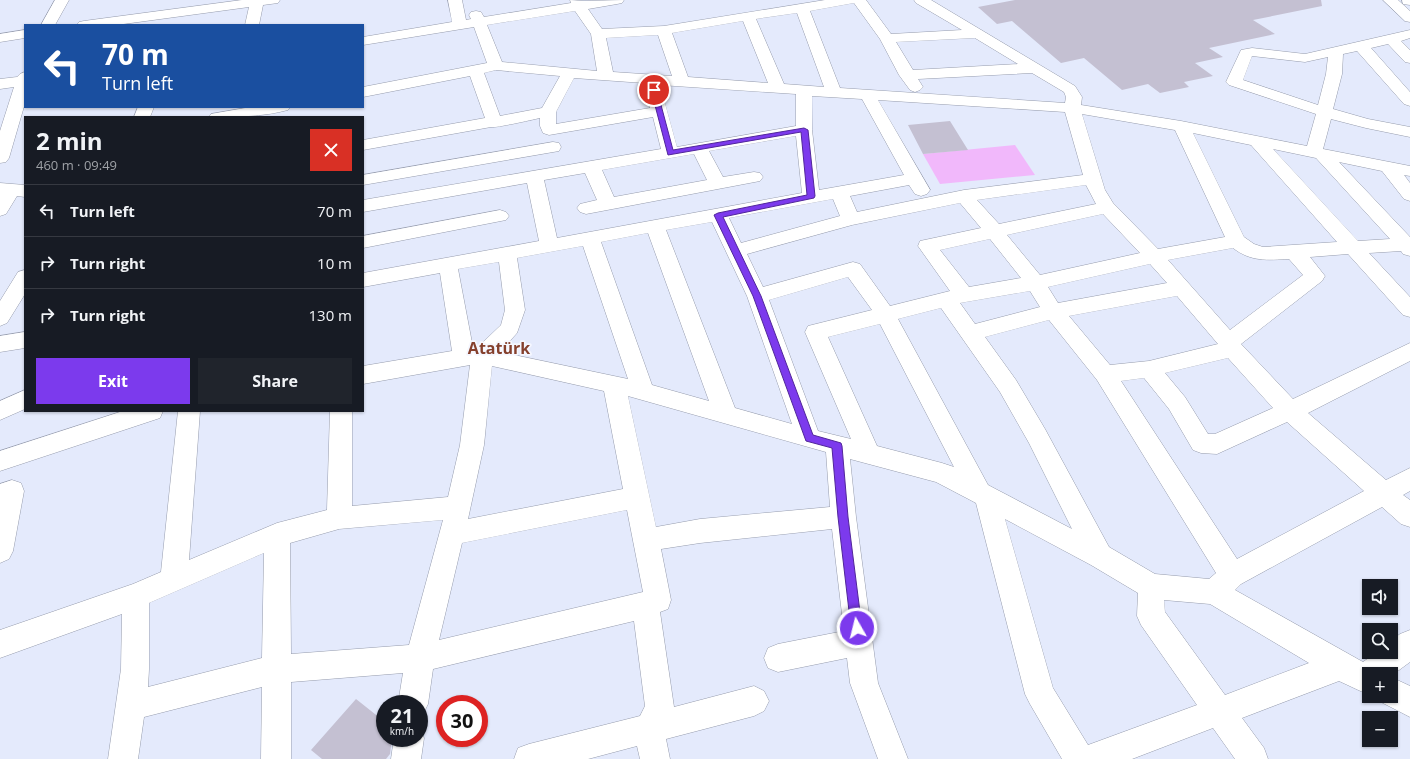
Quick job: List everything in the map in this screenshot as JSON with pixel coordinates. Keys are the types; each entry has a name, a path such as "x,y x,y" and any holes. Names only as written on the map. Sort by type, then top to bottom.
{"street":[{"path":"49,24 62,0"},
{"path":"89,24 150,11 273,0"},
{"path":"455,0 460,22"},
{"path":"477,19 564,0"},
{"path":"364,41 477,19 578,3 617,0"},
{"path":"598,34 664,30 850,0"},
{"path":"859,0 887,38 907,75 922,98"},
{"path":"921,0 1070,89 1074,97 1072,108 1096,190 1107,207 1154,256 1231,346 1290,411 1410,516"},
{"path":"1390,0 1410,18"},
{"path":"252,24 257,1"},
{"path":"578,3 598,34 606,76"},
{"path":"802,8 834,92"},
{"path":"748,16 778,89"},
{"path":"477,19 496,66"},
{"path":"364,34 460,22"},
{"path":"664,30 682,82"},
{"path":"0,38 24,34"},
{"path":"887,38 978,34"},
{"path":"1410,34 1306,58 1252,52 1246,54 1234,82 1325,111 1396,130 1410,132"},
{"path":"1390,39 1410,58"},
{"path":"1361,46 1410,101"},
{"path":"1318,153 1325,111 1334,74 1336,52"},
{"path":"364,92 496,66 682,82 834,92 867,96 922,98 1072,108 1181,126 1410,171"},
{"path":"907,75 1034,68"},
{"path":"476,70 495,123"},
{"path":"560,172 549,130 548,112 569,73"},
{"path":"651,79 670,153"},
{"path":"0,84 24,84"},
{"path":"0,93 24,84"},
{"path":"0,158 8,142 24,84"},
{"path":"804,91 804,130 811,196"},
{"path":"867,96 929,203"},
{"path":"231,116 258,114 275,108"},
{"path":"549,130 660,111"},
{"path":"364,145 495,123 548,112"},
{"path":"1181,126 1236,241 1247,249 1262,254 1352,247 1408,246"},
{"path":"364,241 396,218 534,176 804,130"},
{"path":"1257,142 1410,310"},
{"path":"364,180 553,147"},
{"path":"698,148 718,184"},
{"path":"1318,153 1408,246"},
{"path":"591,166 608,204"},
{"path":"1388,167 1410,195"},
{"path":"534,176 549,246"},
{"path":"586,208 754,177"},
{"path":"364,280 915,178"},
{"path":"735,251 851,219 929,203 964,196 1093,179"},
{"path":"0,210 12,190"},
{"path":"839,192 851,219"},
{"path":"964,196 994,231 1035,283 1053,311 1105,374 1129,410 1223,584 1340,666 1362,675"},
{"path":"364,206 396,218 500,216"},
{"path":"1100,556 1037,436 1008,386 970,333 955,297 927,246 1107,207"},
{"path":"718,215 757,296 809,438"},
{"path":"655,226 726,415"},
{"path":"590,238 643,391"},
{"path":"869,454 816,332 955,297 1035,283 1154,256 1236,241"},
{"path":"1105,374 1149,369 1231,346 1315,276 1294,252"},
{"path":"473,356 510,328 515,310 507,253"},
{"path":"415,695 420,658 452,534 472,445 473,356 448,265"},
{"path":"757,296 853,269 885,314 982,494 1040,694 1079,759"},
{"path":"0,318 24,279"},
{"path":"970,333 1053,311 1181,288"},
{"path":"0,344 24,340"},
{"path":"1149,369 1177,403 1201,443 1217,444 1290,411 1410,351"},
{"path":"364,375 473,356 643,391 837,446 942,472 1100,556 1151,586 1223,584 1410,479"},
{"path":"131,706 277,669 420,658 645,605 658,600 614,384"},
{"path":"0,411 24,399"},
{"path":"0,461 149,412"},
{"path":"174,578 189,412"},
{"path":"339,518 341,412"},
{"path":"837,446 843,517 864,683 894,759"},
{"path":"0,495 12,491 0,551"},
{"path":"452,534 636,497"},
{"path":"0,644 136,596 174,578 277,535 339,518 458,508"},
{"path":"646,540 700,531 843,517"},
{"path":"276,759 277,535"},
{"path":"1151,586 1151,616 1253,759"},
{"path":"123,759 135,669 136,596"},
{"path":"645,605 660,709 649,728 655,759"},
{"path":"778,658 859,642"},
{"path":"1381,667 1410,644"},
{"path":"1092,759 1340,666"},
{"path":"1398,696 1410,702"},
{"path":"529,759 754,701"},
{"path":"406,759 408,747"}],"shaded area":[{"path":"1015,145 1035,175 940,184 923,154"}],"building":[{"path":"1015,0 1321,0 1322,6 1253,20 1275,34 1209,48 1223,57 1195,63 1213,76 1184,82 1189,87 1160,93 1148,84 1122,90 1084,58 1061,63 1012,21 997,24 978,7"},
{"path":"950,121 968,150 923,154 908,125"},
{"path":"356,699 376,715 376,747 391,747 390,754 386,759 322,759 311,750"}],"district":[{"name":"Atatürk","path":"499,348"}],"route":[{"path":"654,90 670,153 804,130 811,196 774,205 718,215 757,296 809,438 837,446 843,517 857,628"}]}
